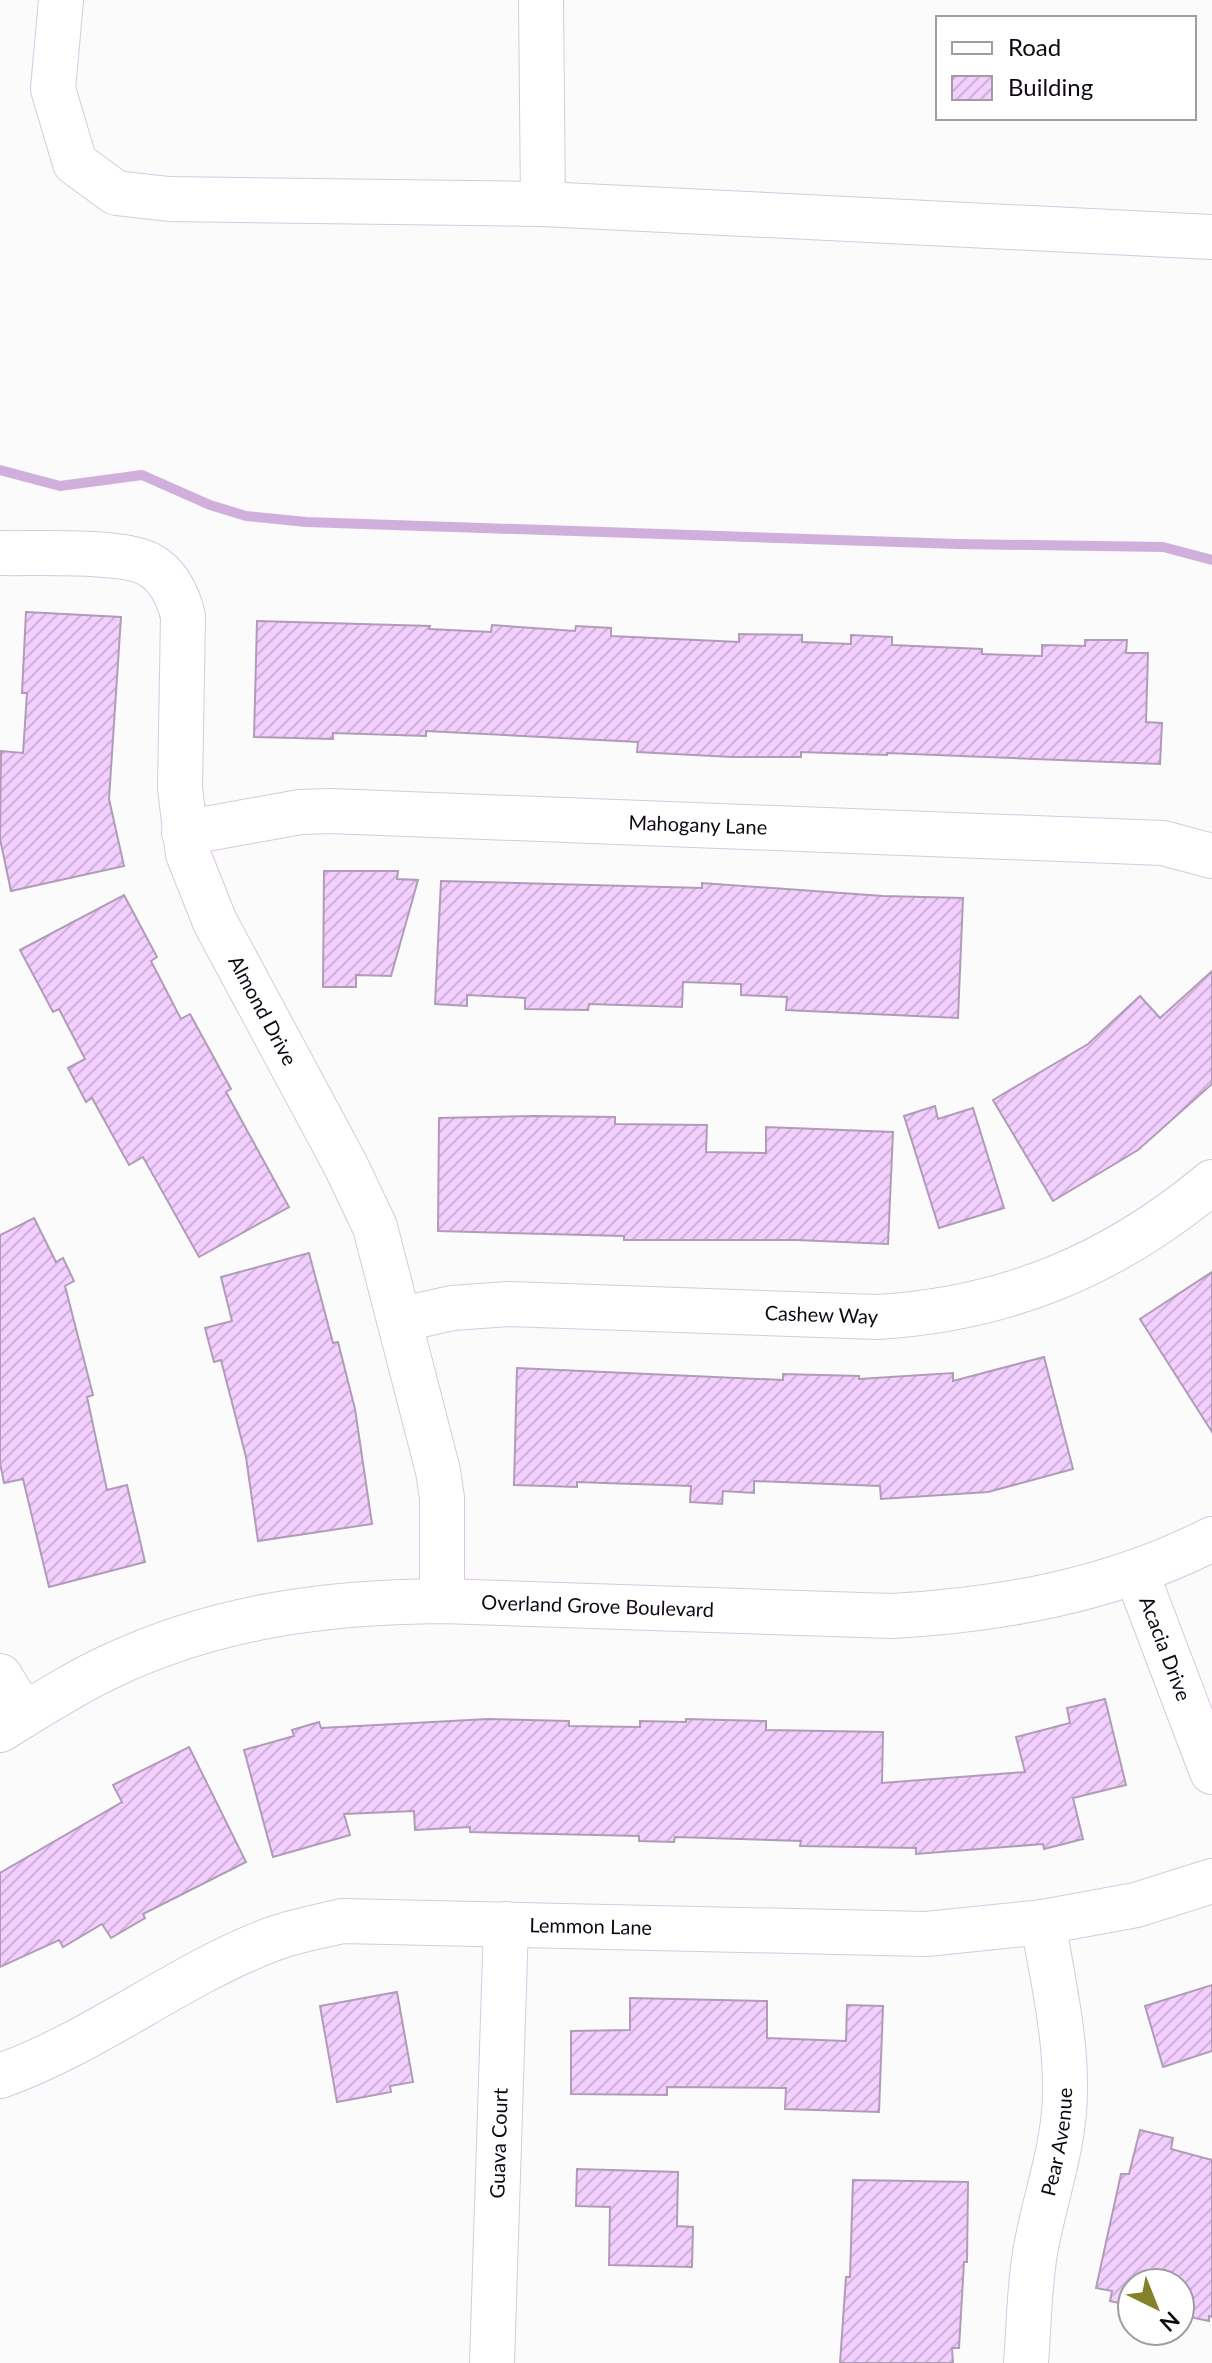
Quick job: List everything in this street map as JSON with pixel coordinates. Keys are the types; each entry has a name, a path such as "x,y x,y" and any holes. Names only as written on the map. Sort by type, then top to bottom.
{"street":[{"path":"61,0 53,89 75,163 116,193 169,199 543,204 1212,237"},
{"path":"541,0 543,204"},
{"name":"Almond Drive","path":"0,553 127,556 149,564 165,577 178,597 183,616 180,788 184,833 196,879 215,922 375,1227 438,1471 442,1498 442,1601"},
{"name":"Mahogany Lane","path":"184,833 300,812 330,811 1163,843 1212,856"},
{"name":"Cashew Way","path":"399,1320 452,1308 509,1304 878,1317 927,1314 978,1305 1091,1263 1143,1234 1212,1182"},
{"name":"Overland Grove Boulevard","path":"12,1723 112,1665 209,1630 299,1609 377,1602 442,1601 892,1616 948,1613 1006,1606 1136,1572 1212,1539"},
{"name":"Acacia Drive","path":"1136,1572 1212,1772"},
{"path":"0,1676 12,1723"},
{"name":"Lemmon Lane","path":"0,2076 86,2038 215,1966 271,1939 342,1921 926,1934 1043,1922 1136,1905 1212,1881"},
{"name":"Pear Avenue","path":"1026,2363 1035,2253 1057,2161 1065,2092 1064,2055 1043,1922"},
{"name":"Guava Court","path":"492,2363 506,1924"}],"building":[{"path":"26,612 121,617 109,799 124,866 11,891 0,839 1,751 23,753 27,693 22,693"},
{"path":"257,621 430,626 429,629 491,632 492,625 575,631 576,626 611,628 611,636 739,642 739,634 802,635 802,642 851,644 851,635 892,637 892,645 982,649 982,654 1042,656 1042,645 1085,646 1085,640 1127,640 1126,653 1148,653 1146,722 1162,723 1160,764 887,753 801,752 801,757 732,757 637,752 638,742 426,731 426,736 333,733 333,739 254,737"},
{"path":"324,871 398,871 397,879 418,880 391,976 356,975 356,987 323,987"},
{"path":"441,881 702,888 702,883 883,896 963,898 958,1018 786,1010 787,997 741,995 741,984 683,982 682,1007 589,1004 588,1010 525,1009 525,998 467,995 467,1006 435,1004"},
{"path":"124,895 157,957 151,961 181,1019 190,1014 231,1089 226,1092 289,1207 199,1257 143,1157 129,1165 92,1098 86,1102 68,1068 85,1059 59,1009 53,1012 20,950"},
{"path":"1212,971 1212,1084 1138,1150 1053,1201 993,1100 1088,1044 1140,996 1160,1018"},
{"path":"935,1106 938,1119 973,1108 1004,1208 939,1228 904,1116"},
{"path":"615,1117 615,1124 707,1125 706,1152 766,1153 766,1127 893,1132 888,1244 797,1240 624,1240 624,1236 438,1231 439,1118"},
{"path":"34,1218 56,1262 63,1258 74,1281 65,1286 93,1395 87,1397 107,1490 127,1485 145,1562 49,1587 23,1479 4,1483 0,1463 0,1235"},
{"path":"309,1253 333,1343 338,1342 355,1409 372,1524 258,1541 246,1457 221,1360 214,1362 205,1328 232,1321 221,1277"},
{"path":"1212,1272 1212,1432 1140,1319"},
{"path":"1044,1357 1073,1469 988,1492 881,1499 880,1486 754,1481 754,1493 723,1491 722,1504 690,1502 691,1486 577,1482 577,1487 514,1485 517,1368 783,1380 783,1374 859,1376 859,1379 953,1373 953,1381"},
{"path":"1105,1699 1126,1785 1073,1798 1083,1839 1044,1849 1043,1844 916,1854 916,1848 800,1846 801,1841 675,1837 674,1842 639,1841 639,1836 470,1832 470,1827 415,1830 414,1811 344,1814 350,1835 273,1857 244,1750 294,1736 292,1730 319,1722 321,1728 488,1719 569,1721 569,1726 640,1727 640,1721 766,1721 766,1730 883,1732 882,1783 1025,1772 1016,1737 1070,1723 1067,1708"},
{"path":"189,1747 246,1862 143,1914 145,1918 111,1938 102,1924 63,1947 59,1940 0,1967 0,1873 122,1802 113,1785"},
{"path":"1212,1985 1212,2051 1163,2067 1145,2006"},
{"path":"397,1992 413,2082 390,2086 391,2092 337,2102 320,2006"},
{"path":"630,1998 767,2001 767,2038 846,2041 847,2005 883,2006 879,2112 785,2109 786,2088 667,2087 667,2095 571,2094 571,2031 630,2030"},
{"path":"1140,2130 1173,2138 1171,2149 1212,2160 1212,2317 1209,2316 1209,2321 1196,2318 1196,2267 1116,2267 1116,2302 1110,2301 1112,2291 1096,2288 1121,2174 1129,2174"},
{"path":"577,2169 678,2172 677,2226 693,2227 692,2267 609,2265 610,2207 576,2206"},
{"path":"853,2180 968,2182 967,2262 964,2262 959,2348 952,2348 953,2363 840,2363 846,2277 850,2277"}],"waterway":[{"path":"0,470 60,486 142,475 210,505 246,516 306,522 958,544 1163,547 1212,560"}]}
